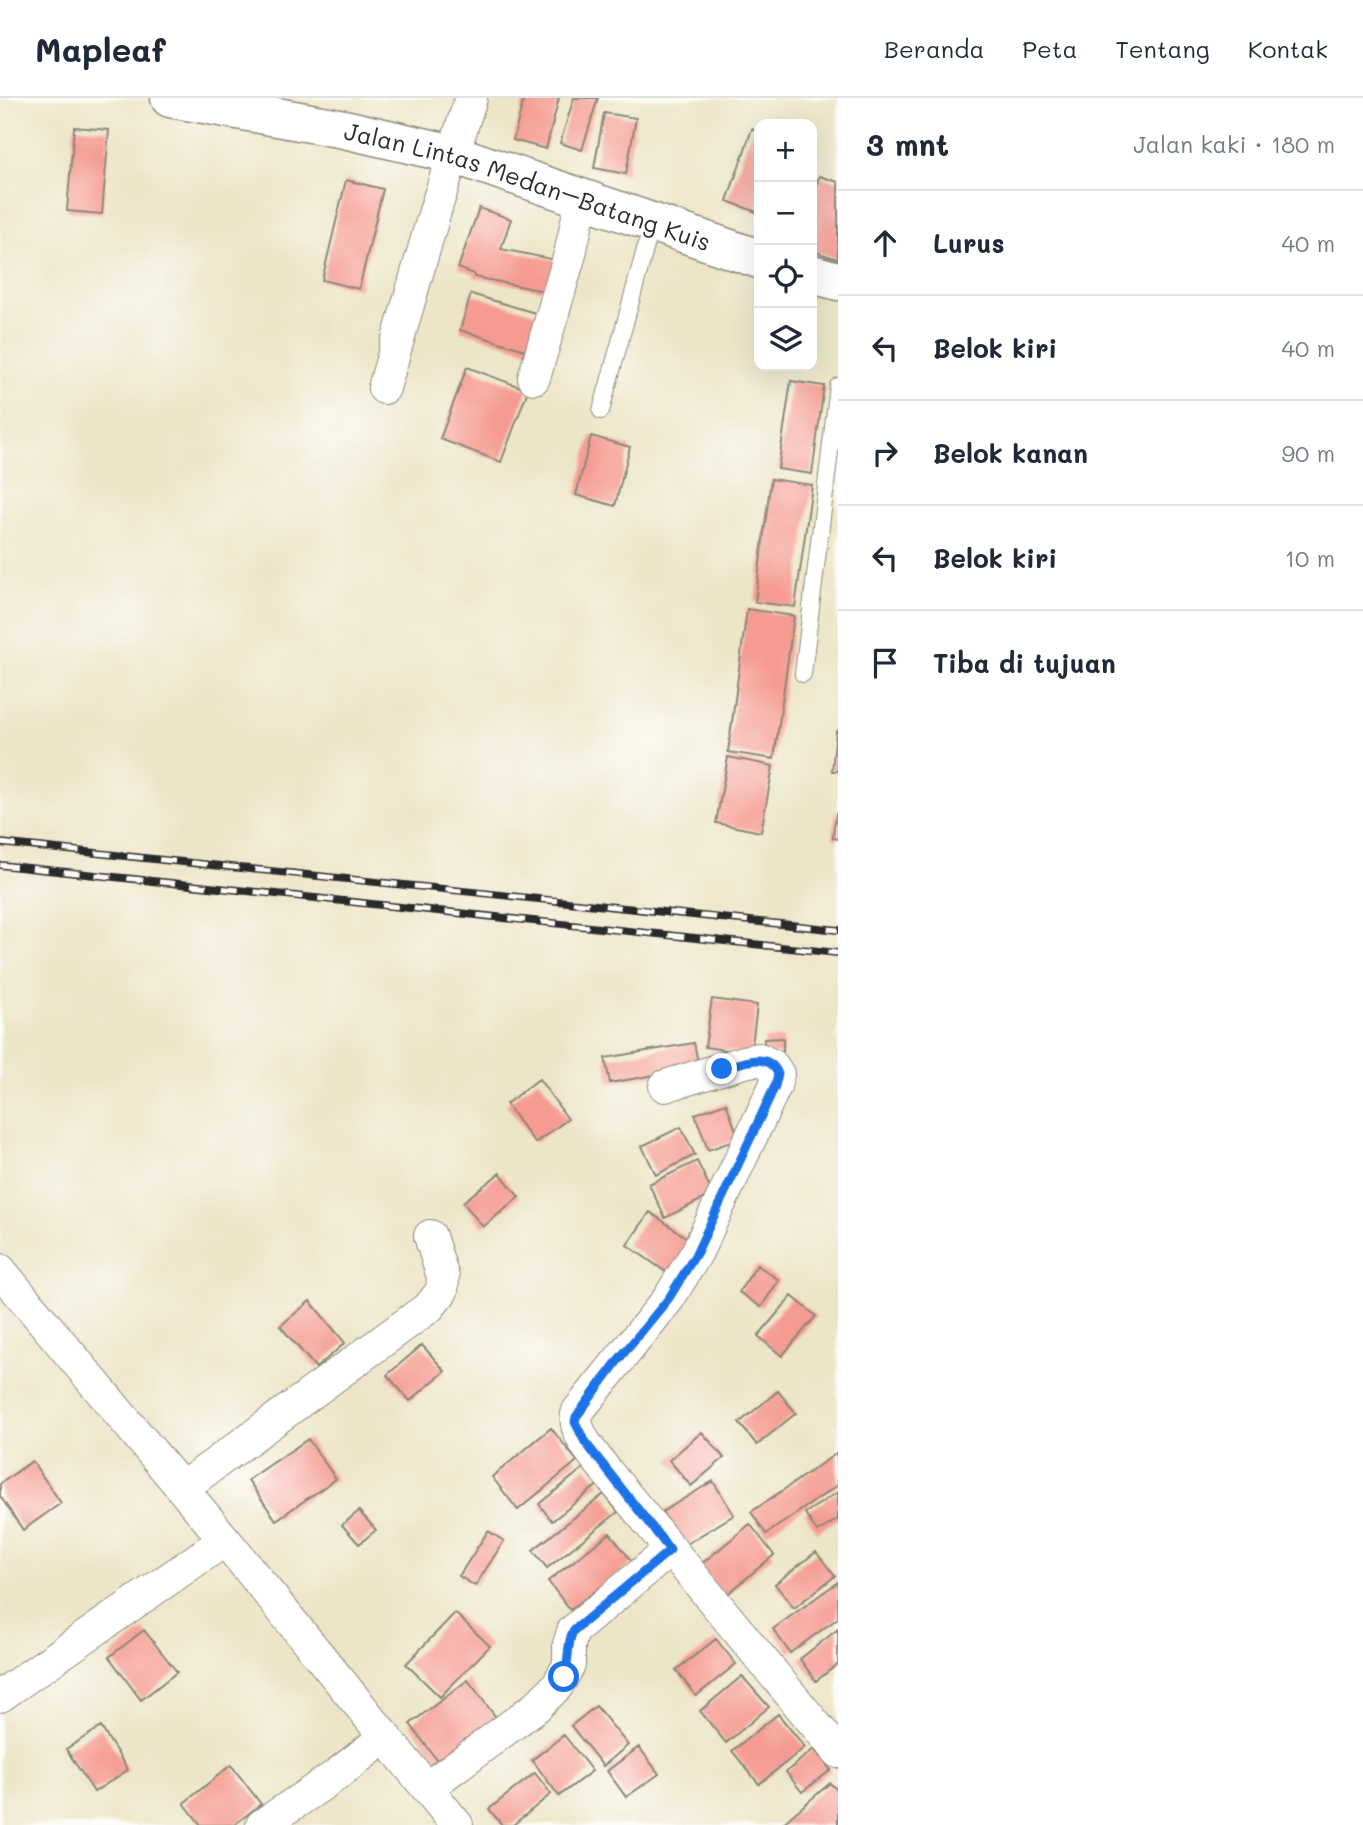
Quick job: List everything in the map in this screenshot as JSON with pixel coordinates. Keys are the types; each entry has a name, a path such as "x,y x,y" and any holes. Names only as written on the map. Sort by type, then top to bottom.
{"highway":[{"name":"Jalan Lintas Medan–Batang Kuis","path":"170,98 271,106 344,129 453,154 754,257"},
{"path":"817,275 838,281"}],"street":[{"path":"384,388 471,98"},
{"path":"534,378 570,254 582,198"},
{"path":"666,1086 759,1059 772,1065 778,1074 775,1086 697,1252 669,1298 619,1359 575,1422 585,1442 670,1550 838,1752"},
{"path":"182,1488 429,1307 442,1291 443,1277 430,1236"},
{"path":"0,1270 457,1825"},
{"path":"0,1696 225,1540"},
{"path":"428,1787 536,1707 564,1677 569,1665 569,1645 573,1631 670,1550"},
{"path":"261,1825 335,1776 386,1736"}],"lane":[{"path":"601,411 652,224"},
{"path":"803,674 838,386"}],"building":[{"path":"524,98 559,98 546,149 513,140"},
{"path":"574,98 598,98 582,150 560,143"},
{"path":"604,113 636,118 626,174 594,168"},
{"path":"74,127 109,130 102,214 67,211"},
{"path":"752,129 754,211 727,201"},
{"path":"819,176 838,182 838,259 817,253"},
{"path":"346,180 383,189 359,289 322,280"},
{"path":"479,208 511,219 501,249 556,260 549,292 474,277 474,274 458,268"},
{"path":"471,294 542,315 531,352 460,330"},
{"path":"467,367 528,390 501,462 440,439"},
{"path":"791,381 824,386 812,474 778,469"},
{"path":"591,436 630,447 615,506 576,495"},
{"path":"771,479 812,485 795,607 755,602"},
{"path":"747,609 794,616 774,759 728,752"},
{"path":"836,731 838,771 832,771"},
{"path":"728,757 773,766 761,832 716,823"},
{"path":"838,813 838,839 833,838"},
{"path":"712,999 757,1005 751,1054 705,1047"},
{"path":"783,1038 783,1054 765,1054 764,1039"},
{"path":"694,1043 699,1067 610,1083 605,1058"},
{"path":"539,1079 568,1119 535,1143 506,1104"},
{"path":"726,1103 739,1139 708,1150 695,1114"},
{"path":"681,1127 695,1155 656,1175 642,1146"},
{"path":"697,1161 713,1194 665,1218 649,1184"},
{"path":"500,1173 519,1197 483,1227 463,1202"},
{"path":"650,1212 691,1241 669,1274 627,1245"},
{"path":"757,1265 779,1280 761,1307 739,1292"},
{"path":"792,1296 816,1316 782,1356 758,1336"},
{"path":"310,1301 345,1343 316,1368 280,1326"},
{"path":"422,1345 445,1371 410,1401 387,1375"},
{"path":"778,1391 796,1413 757,1445 739,1423"},
{"path":"551,1428 577,1461 518,1510 492,1477"},
{"path":"702,1432 724,1458 691,1486 669,1460"},
{"path":"308,1439 336,1479 276,1520 248,1480"},
{"path":"837,1453 838,1485 766,1534 751,1512"},
{"path":"32,1461 61,1503 23,1530 0,1496 0,1484"},
{"path":"586,1466 600,1483 552,1521 539,1504"},
{"path":"713,1481 734,1515 683,1546 662,1512"},
{"path":"838,1492 838,1519 817,1532 805,1513"},
{"path":"604,1494 618,1512 547,1568 533,1550"},
{"path":"359,1511 376,1530 359,1544 342,1525"},
{"path":"750,1524 774,1555 724,1597 699,1566"},
{"path":"488,1531 504,1541 475,1586 459,1576"},
{"path":"610,1533 633,1563 570,1610 548,1581"},
{"path":"816,1552 835,1576 794,1608 775,1584"},
{"path":"838,1582 838,1618 790,1653 773,1629"},
{"path":"455,1613 490,1646 440,1697 406,1664"},
{"path":"838,1629 838,1664 816,1681 800,1659"},
{"path":"144,1630 177,1672 141,1700 109,1657"},
{"path":"716,1639 736,1664 696,1696 676,1670"},
{"path":"742,1676 769,1707 726,1743 700,1711"},
{"path":"468,1680 498,1720 440,1764 410,1724"},
{"path":"596,1706 628,1745 603,1766 571,1726"},
{"path":"778,1714 805,1747 759,1784 732,1751"},
{"path":"101,1727 128,1770 94,1792 66,1749"},
{"path":"564,1735 592,1771 559,1796 532,1760"},
{"path":"639,1747 659,1774 626,1797 607,1771"},
{"path":"814,1749 831,1770 802,1792 786,1772"},
{"path":"231,1765 261,1804 234,1825 201,1825 184,1803"},
{"path":"535,1773 551,1794 513,1825 502,1825 489,1809"},
{"path":"830,1783 838,1791 838,1825 781,1825"}],"railway":[{"path":"0,843 838,930"},
{"path":"0,865 838,953"}],"route":[{"path":"564,1677 569,1665 569,1645 573,1631 670,1550 607,1472 585,1442 575,1422 578,1411 669,1298 697,1252 778,1079 777,1070 768,1062 759,1059 722,1069"}]}
